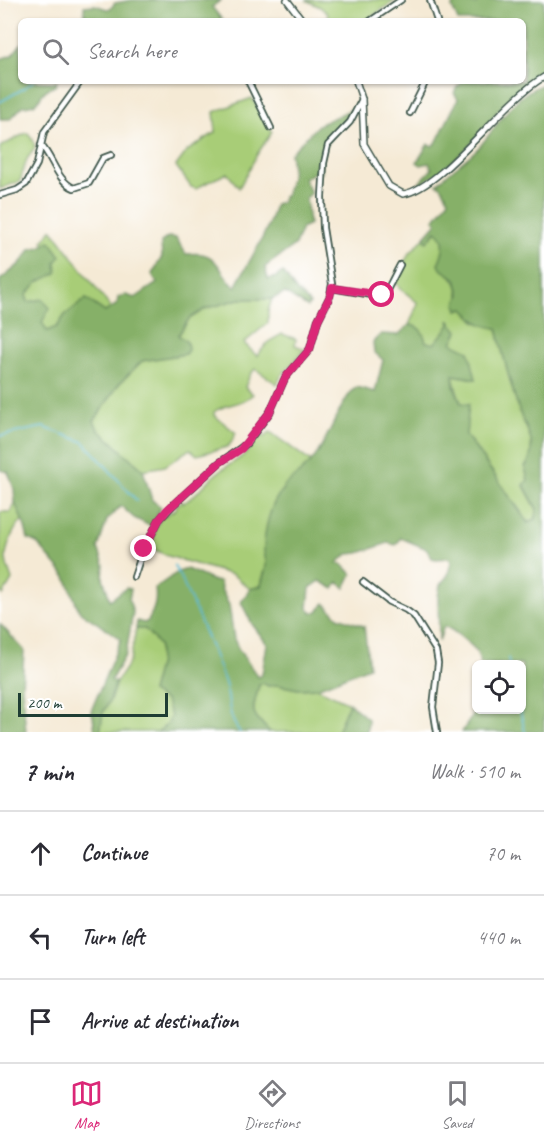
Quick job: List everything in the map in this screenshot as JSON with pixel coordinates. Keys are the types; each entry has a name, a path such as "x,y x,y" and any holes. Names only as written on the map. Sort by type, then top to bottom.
{"street":[{"path":"287,0 301,18"},
{"path":"374,18 401,0"},
{"path":"430,0 436,18"},
{"path":"357,84 362,99 364,144 389,186 403,194 420,188 435,176 511,102 544,77"},
{"path":"0,195 17,190 26,184 37,164 44,132 79,84"},
{"path":"249,84 271,128"},
{"path":"410,112 424,84"},
{"path":"134,577 144,549 159,520 219,463 241,449 270,412 285,378 310,349 318,320 332,288 332,274 323,228 324,163 328,145 350,122 362,99"},
{"path":"42,145 53,160 64,183 74,188 89,183 103,158 111,155"},
{"path":"332,288 372,295 385,294 400,265"},
{"path":"363,582 389,602 414,616 436,651 438,663 434,707 437,732"}],"green space":[{"path":"133,0 221,0 212,7 221,18 85,18 84,6 95,5 107,9 115,3"},
{"path":"306,0 396,0 369,18 327,18 328,14"},
{"path":"477,0 544,0 544,75 526,84 526,18 457,18 452,7 461,2 477,4"},
{"path":"18,48 18,84 56,84 44,92 38,101 23,106 10,119 0,119 0,59 12,55"},
{"path":"460,84 526,84 515,92 479,135 450,163 417,185 432,169 429,163 421,165 417,162 428,144 432,146 436,143 458,99 454,93"},
{"path":"544,84 544,732 462,732 473,714 526,714 526,660 479,660 474,648 444,626 439,641 438,597 440,585 448,575 451,562 449,558 432,558 427,549 401,538 396,545 388,543 359,553 348,554 337,563 342,564 352,574 345,588 338,582 334,589 320,581 310,588 308,608 312,613 318,611 325,603 338,617 364,626 369,667 317,688 298,689 278,685 268,686 263,683 259,685 254,712 258,720 270,732 158,732 168,723 171,716 166,701 151,692 159,662 159,645 145,629 136,629 137,621 144,623 150,617 155,601 155,588 178,572 187,569 220,582 229,605 234,639 239,650 258,677 262,674 267,644 252,624 241,602 250,589 261,586 266,565 265,534 269,517 283,487 311,462 323,445 351,392 357,387 375,392 383,360 374,352 373,342 381,334 398,335 409,325 421,330 426,342 434,344 450,325 449,320 458,331 452,343 469,351 476,379 453,375 454,386 461,403 469,404 466,435 528,523 536,518 537,509 524,485 528,480 525,467 531,455 531,441 520,414 497,328 478,322 463,308 458,310 456,304 460,294 456,279 442,270 438,264 443,251 442,238 436,231 427,242 423,239 437,223 434,220 449,200 441,186 437,184 480,146 515,102"},
{"path":"252,98 272,132 239,188 227,173 196,189 191,187 176,166 187,151 216,132 214,112"},
{"path":"356,107 336,128 328,141 321,173 314,173 304,178 311,193 306,198 309,224 302,228 295,245 265,267 268,279 283,272 294,288 310,304 307,307 285,293 272,299 239,299 205,309 189,319 178,335 187,342 188,350 185,354 142,361 119,384 94,421 98,429 143,470 152,500 161,507 152,527 134,518 121,506 107,520 98,548 104,565 103,578 110,600 126,588 131,589 129,600 133,612 126,654 111,680 116,682 103,712 100,732 95,732 91,711 121,639 79,611 66,577 37,543 28,539 15,503 14,489 8,472 0,470 0,280 21,263 30,249 40,247 50,241 61,256 56,262 57,273 38,282 26,295 28,302 42,299 50,308 42,322 47,331 57,327 65,315 86,299 105,312 117,304 118,297 126,295 135,298 157,283 152,274 162,257 161,242 168,237 176,238 186,254 197,253 211,258 235,287 263,236 275,204 281,202 287,191 291,173 290,154 318,125"},
{"path":"28,133 35,148 27,159 20,181 0,189 0,147"},
{"path":"52,229 111,308 105,312 86,299 65,315 57,327 47,331 26,295 60,256 50,242 46,244 43,241"},
{"path":"437,231 443,243 438,265 457,283 458,310 463,308 476,322 497,328 517,405 531,441 531,455 525,467 528,480 524,486 537,510 536,518 529,523 466,435 466,419 453,375 476,379 451,343 458,331 450,322 434,344 426,342 420,330 409,325 418,303 394,280 409,254 423,239 427,241"},
{"path":"239,299 272,299 268,311 268,323 244,343 257,356 268,342 282,334 296,339 295,345 305,349 277,384 255,369 245,387 253,394 249,398 214,412 214,415 236,433 227,447 197,455 190,449 165,466 143,470 97,429 94,421 119,384 142,361 185,354 178,336 189,319 205,309"},
{"path":"257,432 264,437 270,432 311,462 282,491 272,508 268,526 267,563 261,586 250,589 233,575 168,556 153,549 155,529 161,518 176,509 182,501 184,503 188,500 216,474 247,452"},
{"path":"15,503 23,520 14,531 8,547 6,562 12,580 3,595 0,590 0,512 11,512"},
{"path":"0,624 24,650 22,688 26,732 0,732"},
{"path":"136,629 145,629 159,645 159,662 151,692 166,701 171,716 169,723 158,732 100,732 103,712 116,682 130,661"},
{"path":"263,683 268,686 278,685 298,689 317,688 349,703 337,732 270,732 258,720 254,712 259,685"},
{"path":"349,703 368,719 367,732 337,732"}],"waterway":[{"path":"0,102 30,84"},
{"path":"0,436 43,427 84,442 137,501"},
{"path":"174,565 218,665 226,687 231,713 240,732"},
{"path":"521,714 525,732"}],"route":[{"path":"144,549 159,520 167,510 219,463 241,449 270,412 285,378 310,349 318,320 332,288 382,295"}]}
